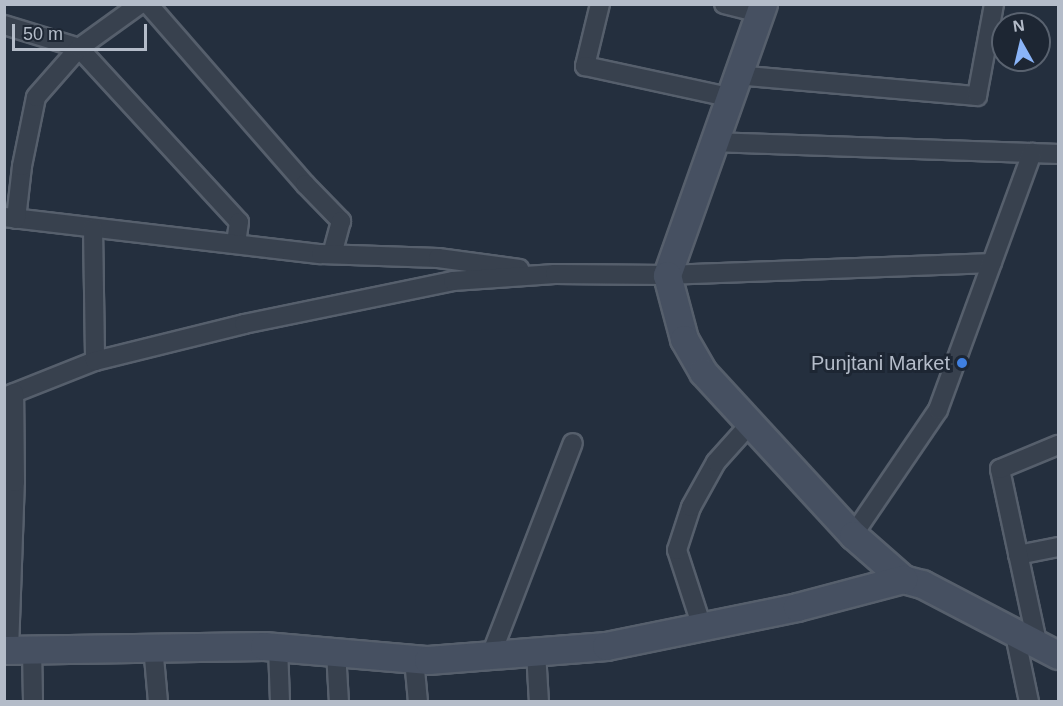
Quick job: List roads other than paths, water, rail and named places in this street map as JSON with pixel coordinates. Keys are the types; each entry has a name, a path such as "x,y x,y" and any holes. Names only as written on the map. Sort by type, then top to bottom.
{"street":[{"path":"140,4 79,48 36,97 13,164 10,218 332,254 438,258 555,274"},
{"path":"148,4 305,184 341,221 332,254"},
{"path":"600,4 585,66 732,86 977,96 993,4"},
{"path":"724,4 761,9 712,142 667,275 684,339 692,356 853,535 903,579 922,584 1036,642"},
{"path":"4,25 79,48 239,222 236,244"},
{"path":"712,142 1059,154"},
{"path":"853,535 938,410 1032,153"},
{"path":"93,228 95,361"},
{"path":"33,702 15,649 8,544 9,395 95,361 244,324 453,281 555,274 667,275 992,263"},
{"path":"702,627 677,550 691,507 716,462 751,423"},
{"path":"491,655 573,443"},
{"path":"1029,702 1036,642 1000,469 1059,445"},
{"path":"1018,555 1059,548"},
{"path":"15,649 153,646 278,647 414,658 536,652 606,646 702,627 797,607 903,579"},
{"path":"153,646 158,702"},
{"path":"278,647 280,702"},
{"path":"336,651 339,702"},
{"path":"536,652 539,702"},
{"path":"414,658 418,702"}],"place":[{"name":"Punjtani Market","path":"962,363"}]}
